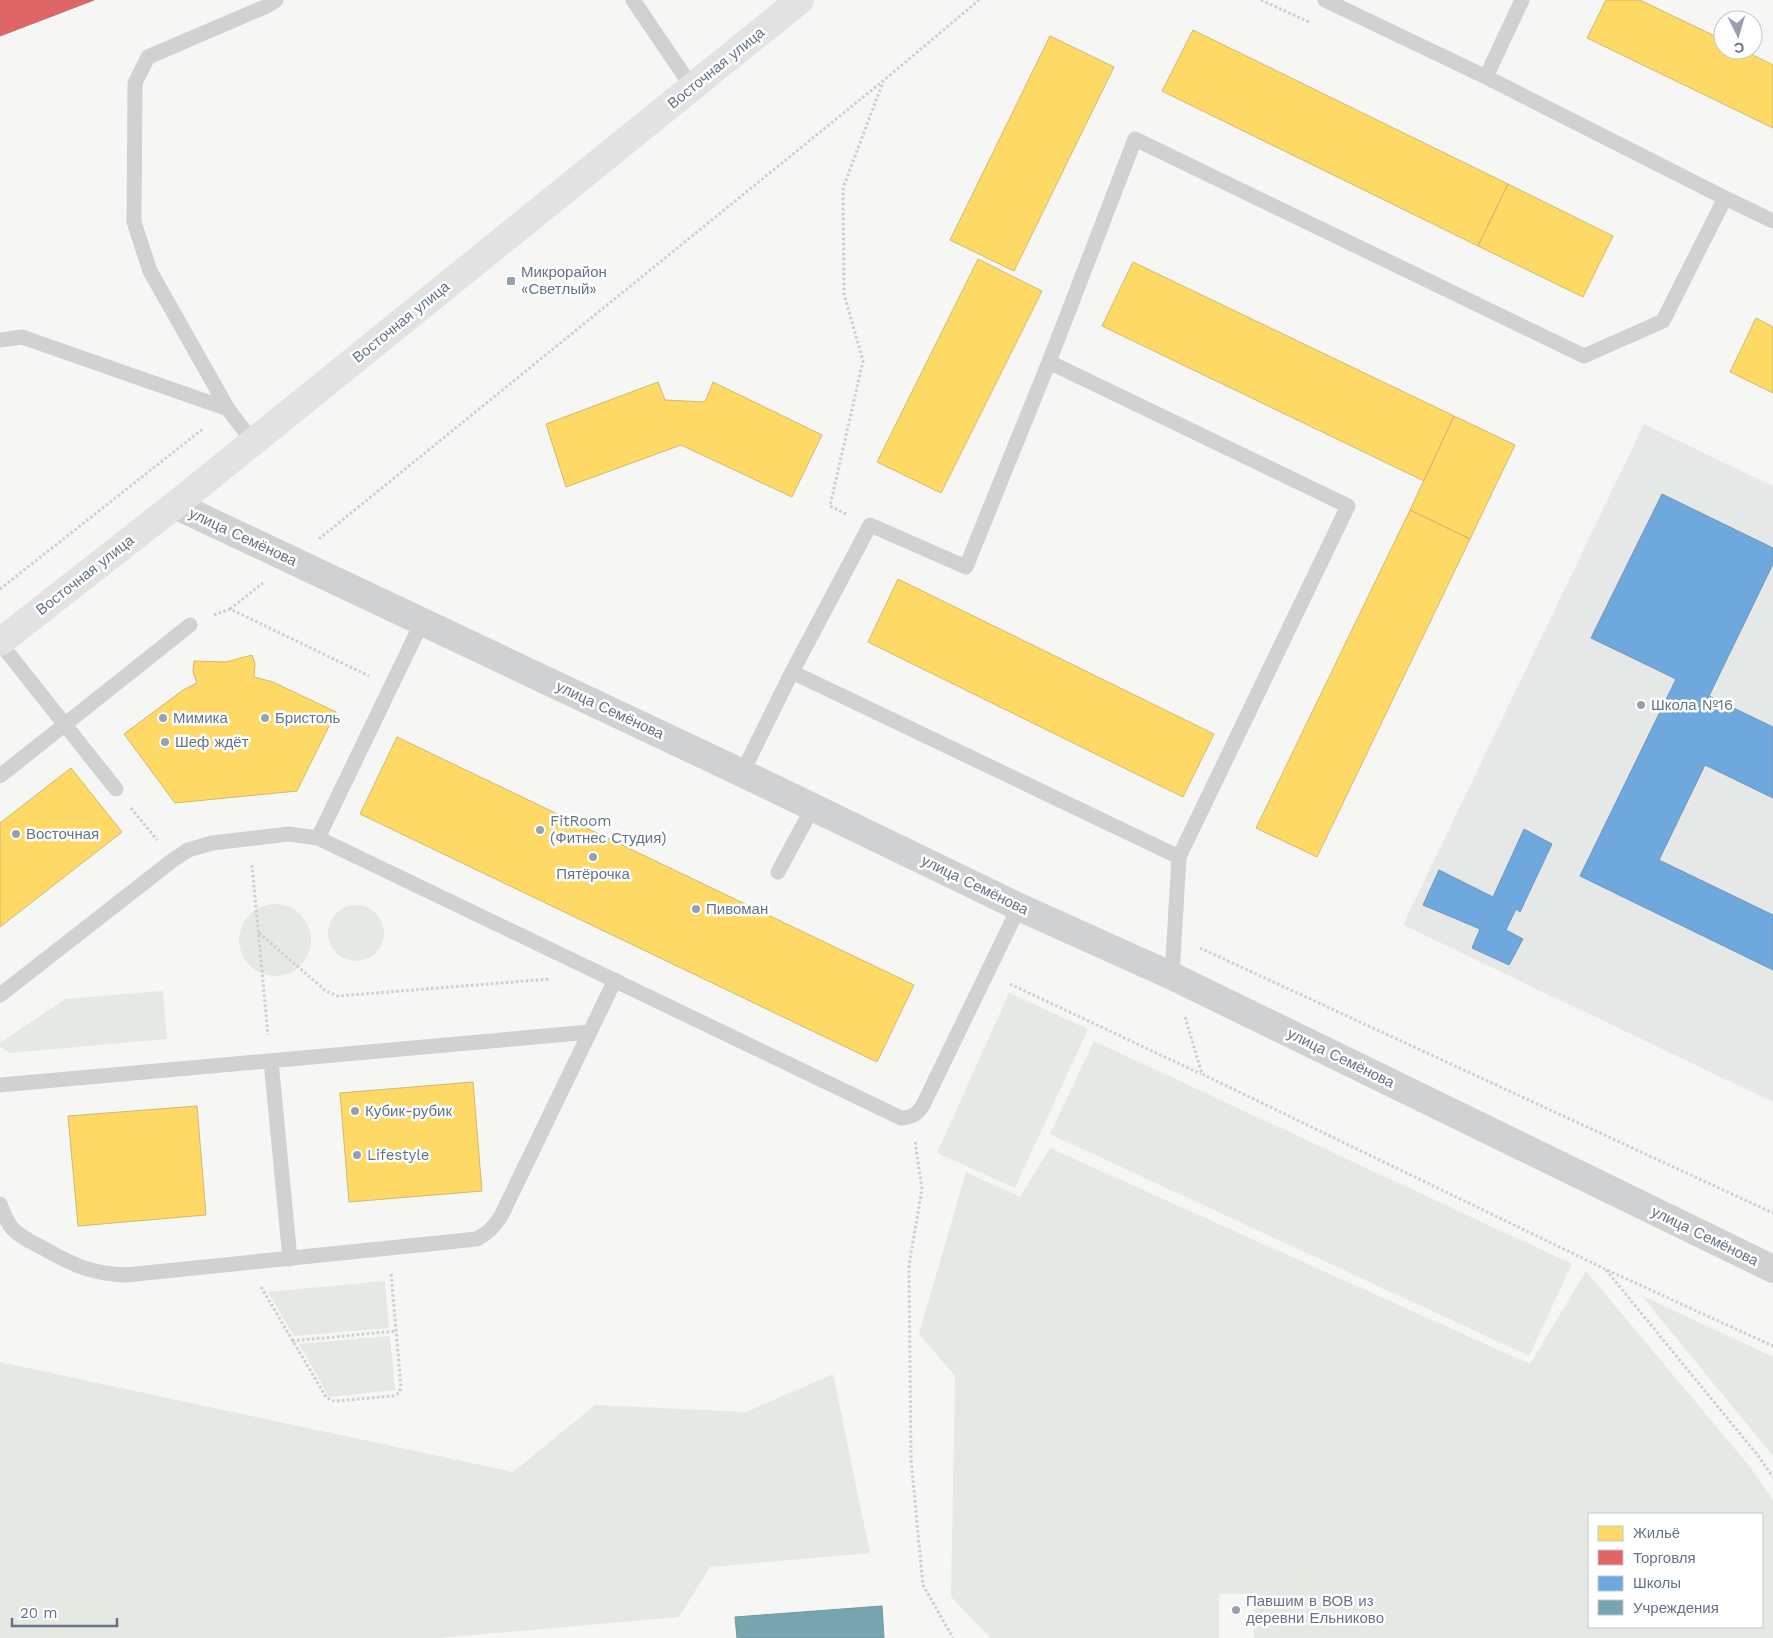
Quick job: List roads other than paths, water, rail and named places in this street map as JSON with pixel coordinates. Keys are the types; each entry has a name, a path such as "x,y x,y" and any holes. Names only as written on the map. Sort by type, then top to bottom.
{"main road":[{"name":"Восточная улица","path":"0,643 800,0"}],"street":[{"name":"улица Семёнова","path":"175,504 742,772 1019,906 1172,976 1773,1269"}],"lane":[{"path":"252,441 228,409 150,271 134,222 135,83 148,57 267,6 276,0"},
{"path":"633,0 692,87"},
{"path":"1325,0 1486,77 1773,221"},
{"path":"1486,77 1522,0"},
{"path":"742,772 792,672 870,525 966,567 1049,362 1135,139 1584,356 1662,321 1725,198"},
{"path":"0,340 22,337 228,409"},
{"path":"1049,362 1348,506 1179,857 1172,976"},
{"path":"318,838 422,622"},
{"path":"0,776 190,625"},
{"path":"0,643 116,789"},
{"path":"792,672 1179,857"},
{"path":"778,872 813,807"},
{"path":"0,995 188,850 199,846 289,834 318,838 901,1118 912,1117 920,1111 1019,906"},
{"path":"0,1204 4,1217 22,1237 71,1264 98,1273 126,1275 477,1240 488,1234 495,1226 615,980"},
{"path":"0,1085 590,1032"},
{"path":"271,1061 290,1259"}],"place":[{"name":"Микрорайон «Светлый»","path":"511,281"},
{"name":"Школа №16","path":"1641,705"},
{"name":"Мимика","path":"163,718"},
{"name":"Бристоль","path":"265,718"},
{"name":"Шеф ждёт","path":"165,742"},
{"name":"FitRoom (Фитнес Студия)","path":"540,830"},
{"name":"Восточная","path":"16,834"},
{"name":"Пятёрочка","path":"593,857"},
{"name":"Пивоман","path":"696,909"},
{"name":"Кубик-рубик","path":"355,1111"},
{"name":"Lifestyle","path":"357,1155"},
{"name":"Павшим в ВОВ из деревни Ельниково","path":"1236,1610"}]}
